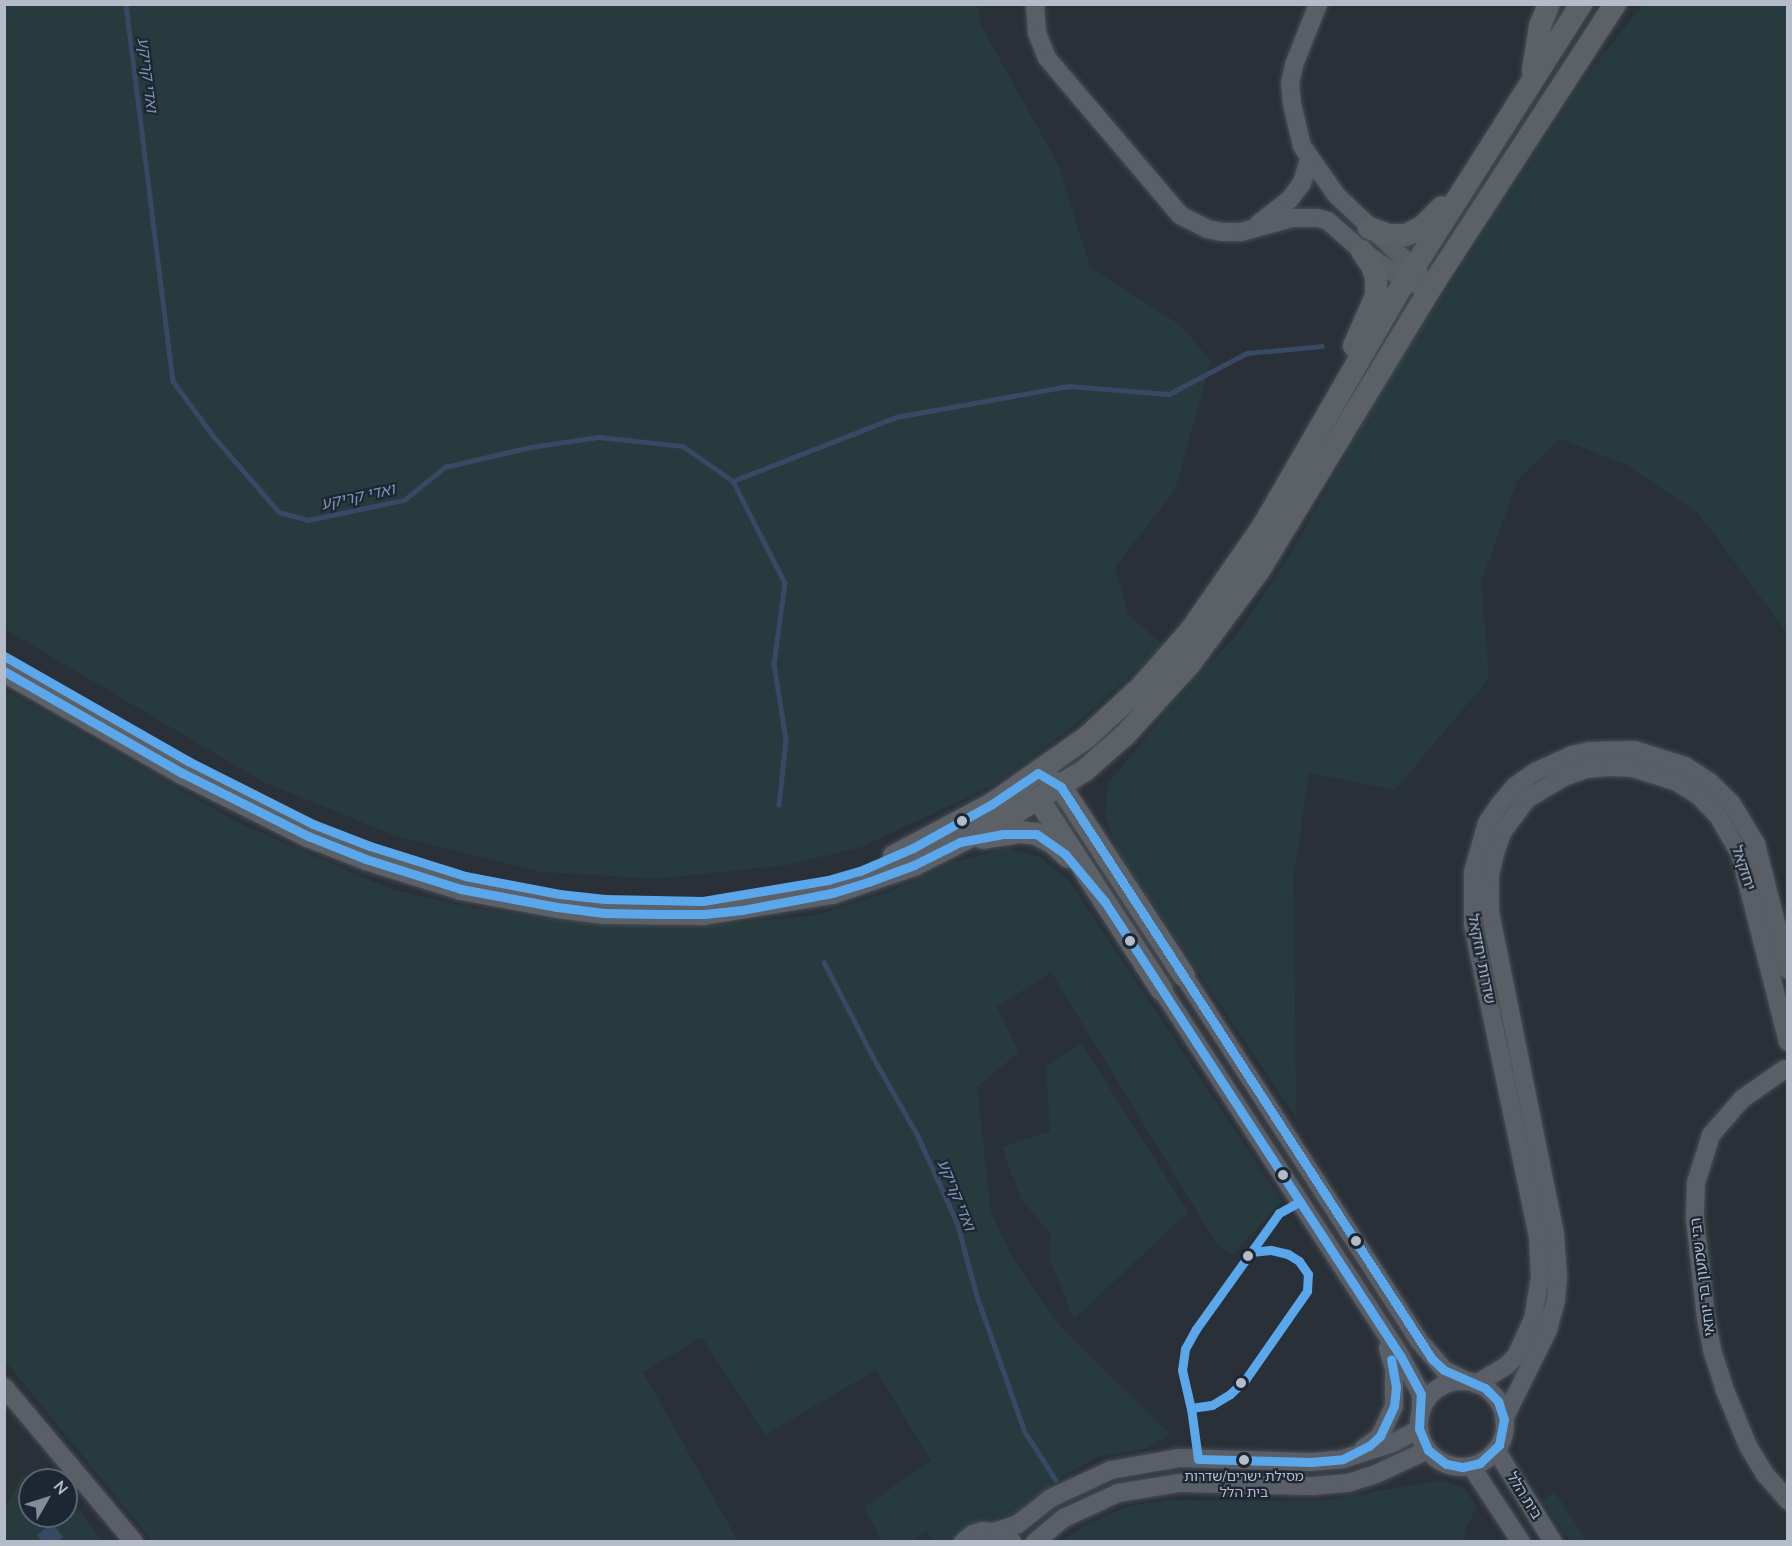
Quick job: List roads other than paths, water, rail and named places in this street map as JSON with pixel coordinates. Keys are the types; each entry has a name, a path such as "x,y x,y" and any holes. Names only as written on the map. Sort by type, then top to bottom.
{"main road":[{"path":"1527,85 1540,26 1549,4"},
{"path":"1527,85 1572,4"},
{"path":"4,656 188,761 313,824 370,846 465,876 559,894 605,899 703,901 828,880 860,871 913,848 964,820 1038,773 1116,711 1191,630 1242,560 1410,274 1527,85 1581,4"},
{"path":"1527,85 1588,4"},
{"path":"1102,850 1085,803 1085,790 1092,773 1110,749 1190,665 1238,602 1430,289 1615,4"},
{"path":"1369,228 1389,235 1406,235 1422,227 1469,180"},
{"path":"1314,440 1376,296 1376,278 1372,266 1362,251"},
{"path":"4,671 182,773 308,836 461,889 604,913 704,914 742,910 832,893 868,882 960,842 1039,800 1061,787 1110,749"},
{"path":"1038,773 1061,787 1184,976"},
{"path":"1038,773 1039,800 1162,990"},
{"path":"960,842 1003,834 1036,834 1065,854 1105,902"}],"street":[{"path":"1035,4 1037,33 1047,58 1169,206 1180,215 1207,229 1223,232 1250,230 1293,218 1318,218 1328,221 1362,251 1410,274 1430,289"},
{"path":"1318,4 1294,65 1290,83 1296,126 1309,158 1337,196 1410,274"},
{"path":"1250,230 1290,198 1306,175 1309,158"},
{"name":"שדרות יחזקאל","path":"1471,1382 1506,1366 1516,1356 1526,1338 1538,1298 1540,1257 1538,1237 1491,923 1490,874 1503,831 1527,799 1575,763 1608,749 1635,750 1685,766 1710,782 1732,804 1756,844 1788,970"},
{"name":"יחזקאל","path":"1575,763 1632,768 1677,782 1699,796 1718,816 1740,854 1788,1042"},
{"path":"1162,990 1381,1326 1421,1394 1420,1420 1428,1450 1446,1464 1471,1466 1489,1457 1502,1439 1504,1419 1492,1394 1444,1370 1419,1341 1184,976"},
{"path":"1786,1072 1784,1057 1788,1047"},
{"name":"רבי שמעון בר יוחאי","path":"1786,1072 1742,1099 1711,1135 1696,1183 1695,1219 1700,1278 1712,1350 1724,1388 1733,1415 1748,1446 1764,1473 1788,1501"},
{"name":"שדרות יחזקאל","path":"1504,1419 1543,1345 1556,1300 1558,1278 1556,1234 1518,1098"},
{"path":"1343,1459 1369,1446 1380,1436 1394,1406 1394,1369 1381,1326"},
{"path":"963,1542 973,1534 994,1532 1018,1524 1051,1498 1081,1481 1131,1465 1179,1458 1311,1462 1343,1459 1393,1443 1420,1420 1426,1401 1443,1385 1471,1382"},
{"path":"4,1387 134,1542"},
{"path":"1035,1542 1064,1518 1118,1493 1180,1482 1312,1486 1348,1483 1378,1473 1428,1450"},
{"name":"בית הלל","path":"1496,1450 1553,1542"},
{"name":"בית הלל","path":"1471,1466 1521,1542"},
{"path":"994,1532 1012,1542"}],"water":[{"path":"46,1528 56,1528 63,1537 58,1541 42,1541 37,1535"}],"waterway":[{"name":"ואדי קריקע","path":"126,4 173,381 215,438 279,512 308,520 404,500 445,467 531,447 599,437 683,446 733,481 785,583 774,664 786,740 779,805"},
{"path":"733,481 896,417 1068,386 1169,394 1247,353 1322,346"},
{"name":"ואדי קריקע","path":"824,962 873,1057 917,1134 957,1222 977,1296 1025,1432 1056,1480"}],"place":[{"name":"מסילת ישרים/שדרות בית הלל","path":"1244,1460"}]}
